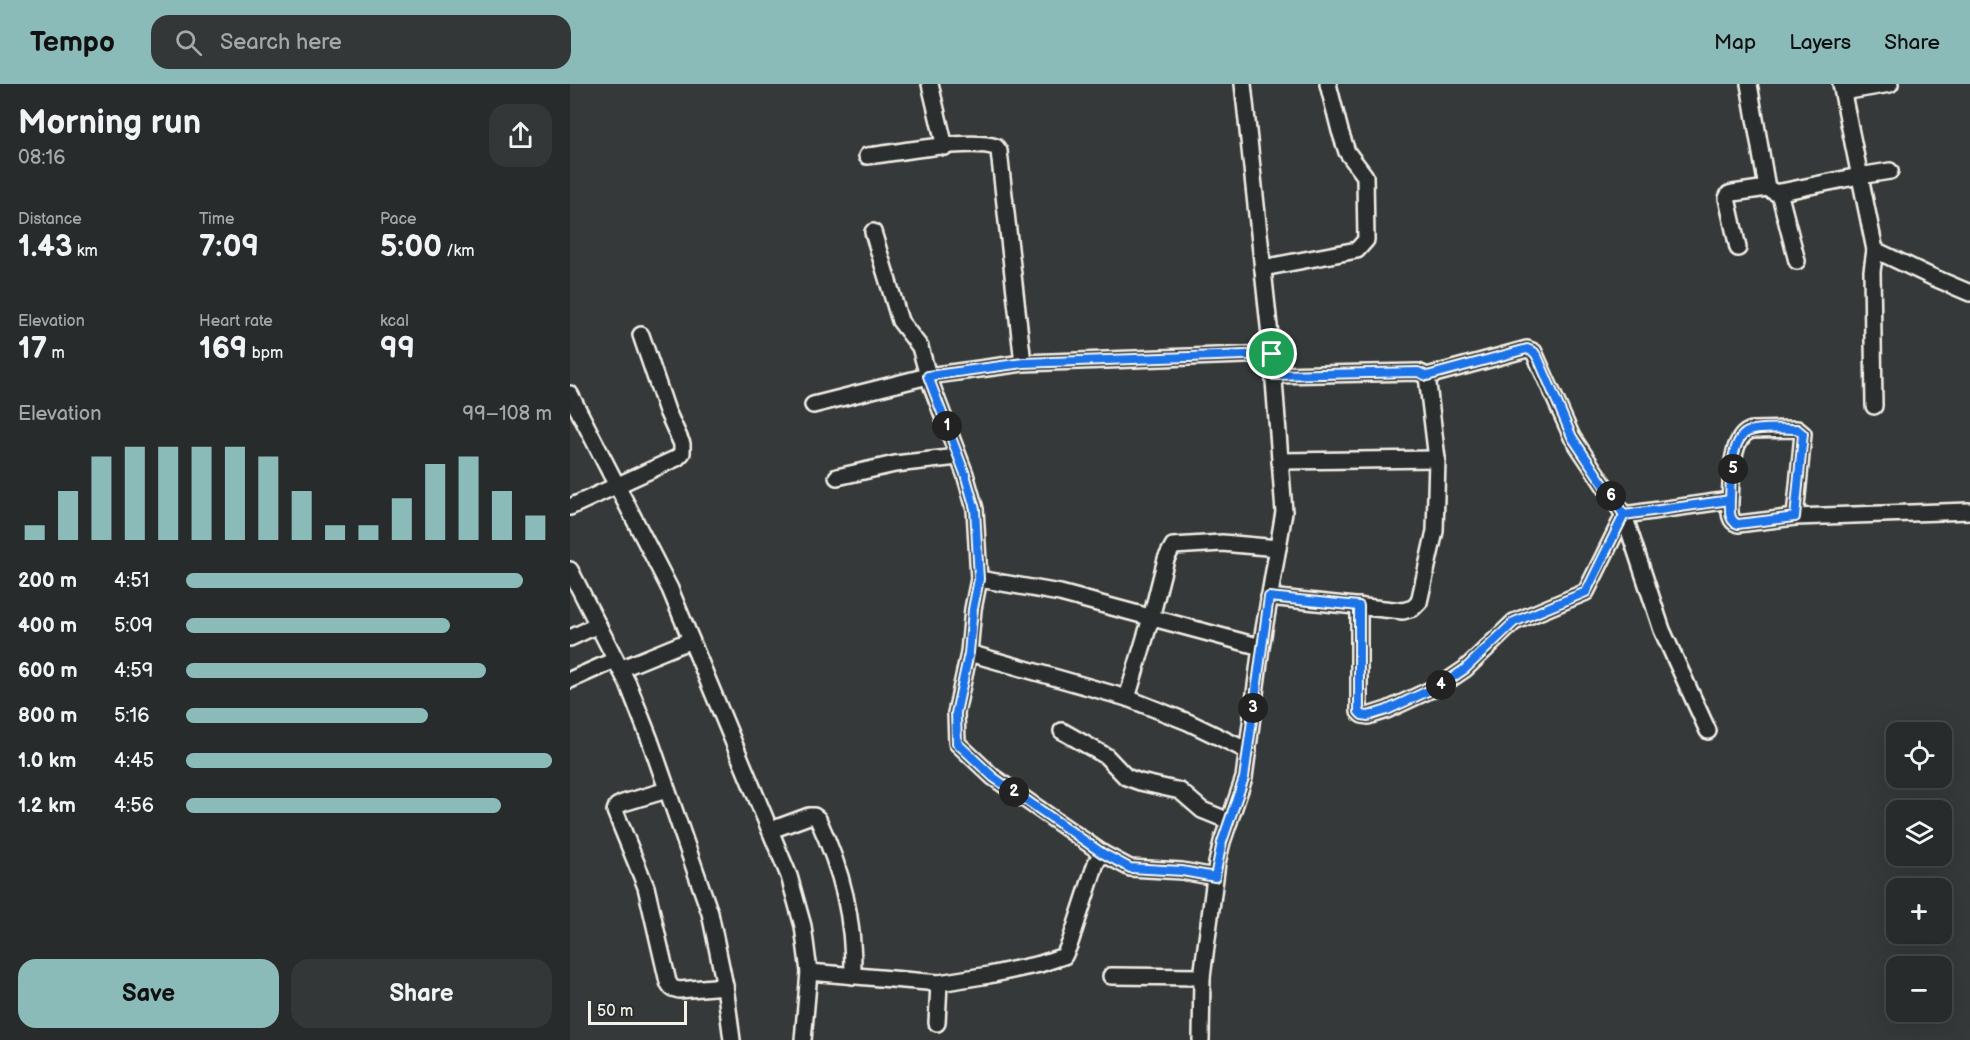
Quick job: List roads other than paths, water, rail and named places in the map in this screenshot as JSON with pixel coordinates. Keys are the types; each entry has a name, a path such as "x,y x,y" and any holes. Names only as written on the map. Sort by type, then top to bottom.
{"street":[{"path":"930,84 945,147"},
{"path":"1202,1040 1202,976 1215,877 1222,842 1244,778 1261,647 1284,512 1272,354 1243,84"},
{"path":"1263,268 1357,250 1366,240 1365,176 1347,152 1328,84"},
{"path":"1749,84 1773,190 1797,261"},
{"path":"1874,406 1872,271 1875,250 1842,88 1890,84"},
{"path":"867,156 984,143 996,147 999,151 1023,363"},
{"path":"1738,248 1727,198 1729,194 1773,190 1890,171"},
{"path":"873,232 900,321 920,347 975,509 979,579 973,609 969,653 956,713 957,743 993,777 1102,853 1130,868 1182,871 1215,877"},
{"path":"1875,250 1970,293"},
{"path":"570,507 678,458 683,449 667,411 641,335"},
{"path":"1274,375 1418,372 1427,376 1527,349 1534,352 1572,437 1624,515 1662,630 1708,730"},
{"path":"813,405 928,376 1023,363 1272,354"},
{"path":"1269,597 1403,611 1413,608 1419,602 1435,531 1437,459 1427,376"},
{"path":"570,394 670,589 771,830 798,903 806,943 808,972 803,1040"},
{"path":"1795,517 1803,434 1797,429 1747,432 1741,437 1735,449 1730,500 1731,520 1738,524 1795,517 1970,511"},
{"path":"837,477 896,464 958,457"},
{"path":"1280,461 1437,459"},
{"path":"1624,515 1730,500"},
{"path":"1359,606 1359,712 1368,716 1387,710 1443,684 1465,669 1514,622 1586,592 1624,515"},
{"path":"1127,698 1167,554 1173,546 1222,543 1278,548"},
{"path":"570,570 575,591 598,625 618,664 650,740 710,913 725,986 732,1040"},
{"path":"979,579 1060,593 1261,647"},
{"path":"570,638 598,625"},
{"path":"570,680 691,640"},
{"path":"969,653 1127,698 1188,722 1248,751"},
{"path":"1062,731 1106,756 1126,777 1180,791 1202,810 1229,821"},
{"path":"667,790 623,803 617,806 615,811 646,887 668,982 672,988 679,990 725,986"},
{"path":"771,830 809,816 818,819 843,884 847,901 853,938 853,976"},
{"path":"808,972 939,983 1040,964 1064,956 1096,863 1102,853"},
{"path":"1111,975 1202,976"},
{"path":"937,1023 939,983"}]}
